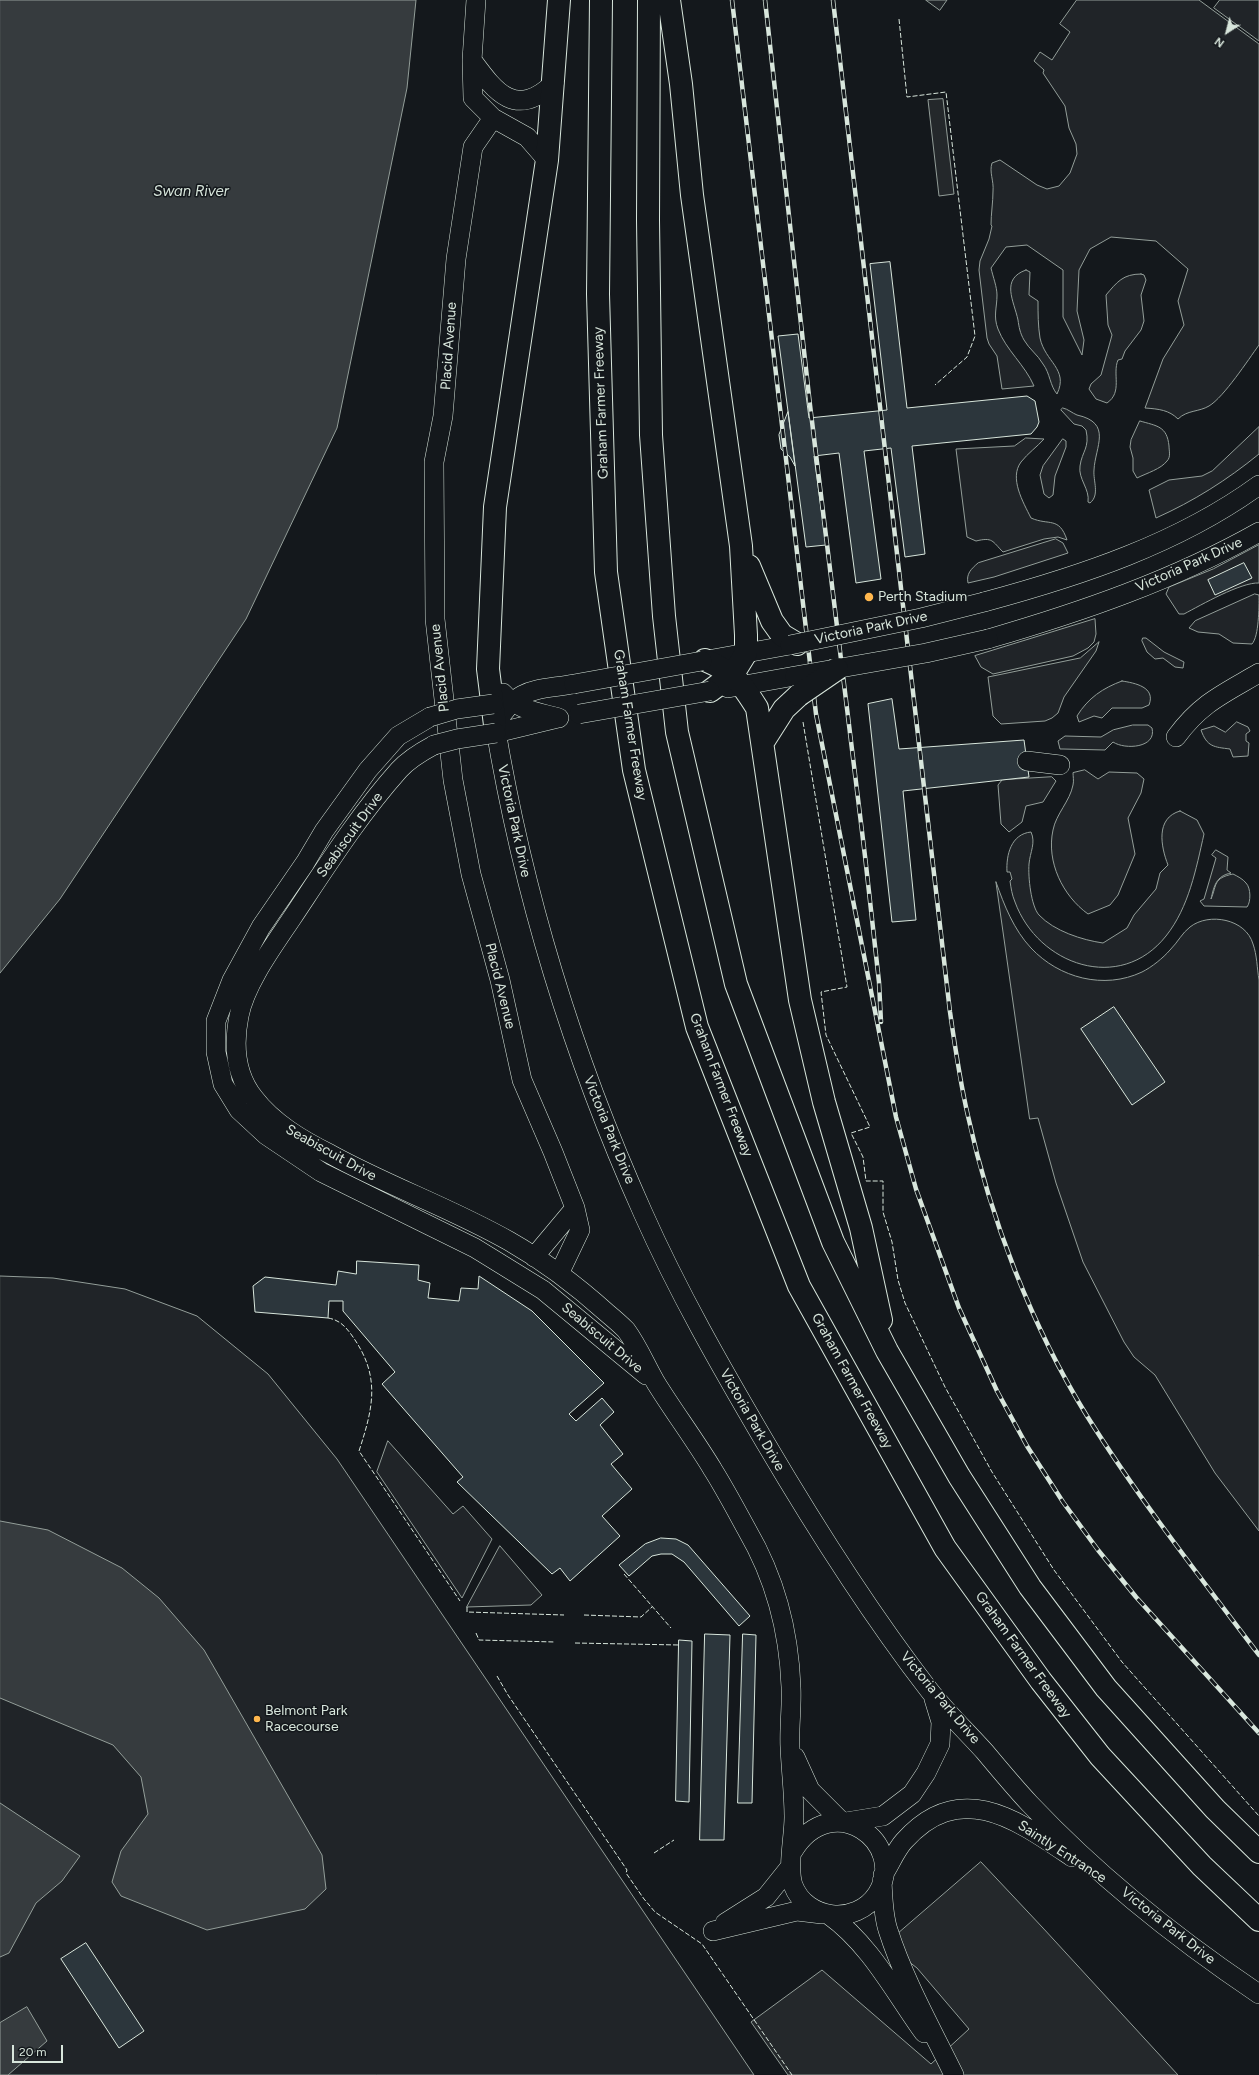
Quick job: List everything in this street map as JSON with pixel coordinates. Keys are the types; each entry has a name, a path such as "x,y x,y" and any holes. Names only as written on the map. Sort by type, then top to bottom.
{"highway":[{"path":"499,716 488,669 495,507 547,160 554,83 559,0"},
{"name":"Graham Farmer Freeway","path":"601,0 598,294 606,572 634,770 697,1027 799,1286 945,1548 1041,1681 1100,1756 1202,1866 1259,1920"},
{"path":"649,0 648,220 651,435 664,616 677,732 736,984 833,1242 887,1351 959,1476 1030,1587 1106,1688 1215,1809 1259,1852"},
{"path":"669,0 681,84 692,195 741,546 746,653 738,680"},
{"path":"741,546 772,622 782,635 792,643"},
{"path":"705,660 738,680 757,708 800,1000 824,1102 861,1228 887,1351"},
{"path":"763,742 776,718 791,701 797,685 836,669"},
{"path":"710,691 738,680"}],"street":[{"path":"476,0 472,60 473,98 493,118 527,137 547,160"},
{"path":"472,60 490,84 503,96 514,101 540,96 554,83"},
{"name":"Placid Avenue","path":"493,118 474,147 456,259 444,416 434,462 435,619 452,780 472,874 500,980 522,1080 553,1152 574,1208 580,1230 559,1274"},
{"name":"Victoria Park Drive","path":"1259,485 1232,505 1156,544 1074,576 922,618 746,653 534,690 518,696 499,716 507,799 539,928 586,1073 613,1146 644,1217 693,1315 817,1530 932,1694 1031,1805 1113,1884 1174,1933 1259,1994"},
{"name":"Victoria Park Drive","path":"836,669 926,653 988,639 1086,609 1168,577 1226,551 1259,532"},
{"path":"1176,737 1190,719 1208,702 1259,673"},
{"path":"738,680 797,685"},
{"path":"499,716 524,709 559,718 710,691"},
{"name":"Seabiscuit Drive","path":"559,718 499,716 457,709 430,718 398,736 368,770 324,831 305,863 261,927 232,980 216,1020 216,1052 223,1084 239,1110 266,1136 321,1172 475,1248 543,1290 657,1385"},
{"name":"Seabiscuit Drive","path":"499,716 457,739 434,745 420,752 401,768 359,818 260,965 239,1012 235,1046 239,1074 254,1099 279,1124 312,1145 363,1172 431,1202 510,1242 578,1286 626,1331 657,1385 714,1471 762,1556 785,1623 791,1685 790,1744 794,1816 791,1859"},
{"path":"1026,761 1060,765"},
{"path":"534,1257 574,1208"},
{"path":"883,1878 877,1894 862,1908 843,1915 797,1911 713,1931 766,1897 791,1859 801,1838 813,1828 827,1823 883,1816 912,1794 926,1773 940,1744 941,1722 932,1694"},
{"path":"790,1744 810,1790 844,1822 865,1832 879,1848 883,1861 883,1905 887,1930 909,1982 954,2075"},
{"name":"Saintly Entrance","path":"883,1878 903,1842 921,1824 942,1813 957,1808 976,1808 1016,1821 1113,1884"},
{"path":"791,1859 792,1882 799,1896 810,1907 826,1914 842,1925 869,1953 954,2075"}],"shaded area":[{"path":"926,0 947,0 940,10"},
{"path":"1077,0 1199,0 1259,44 1259,345 1222,395 1209,406 1185,414 1178,419 1163,410 1145,408 1163,359 1184,325 1178,301 1188,269 1156,241 1111,237 1090,249 1079,270 1077,311 1084,340 1082,355 1063,317 1063,270 1027,245 1006,247 991,268 997,292 995,316 1001,337 1026,371 1034,386 1002,389 997,356 987,338 979,270 980,261 989,239 992,226 992,163 1000,160 1037,185 1047,189 1059,186 1070,173 1077,154 1076,144 1069,128 1065,106 1043,73 1044,70 1034,61 1040,52 1052,60 1070,32 1060,24"},
{"path":"1220,0 1259,0 1259,41 1214,8"},
{"path":"943,99 954,194 939,196 928,100"},
{"path":"1026,270 1030,272 1029,295 1038,301 1038,324 1040,338 1046,353 1055,366 1060,378 1060,385 1057,394 1047,371 1023,337 1012,298 1011,285 1013,279 1018,274"},
{"path":"1129,275 1144,275 1146,280 1141,295 1144,321 1141,330 1125,351 1122,359 1118,360 1116,365 1115,394 1107,403 1096,399 1089,389 1091,384 1101,375 1112,335 1108,325 1106,295 1125,277"},
{"path":"1063,408 1088,419 1095,424 1098,430 1099,445 1094,470 1095,496 1090,503 1088,502 1087,493 1080,471 1081,461 1087,441 1086,430 1082,426 1074,424 1061,410"},
{"path":"1140,421 1160,428 1166,434 1170,454 1169,458 1164,464 1154,471 1137,478 1133,471 1133,458 1130,447 1131,440"},
{"path":"1259,427 1259,454 1235,473 1210,489 1156,518 1149,490 1169,480 1202,476 1212,471"},
{"path":"1026,438 1044,439 1021,462 1016,475 1018,490 1031,518 1057,525 1064,532 1067,540 1058,537 1044,539 1003,552 992,541 986,539 976,541 967,537 956,449 1014,446"},
{"path":"1063,439 1066,441 1066,447 1055,476 1053,495 1049,498 1044,494 1040,475 1043,466"},
{"path":"1056,539 1063,543 1068,553 994,577 968,583 970,572 978,563"},
{"path":"1259,545 1259,583 1242,586 1210,600 1184,614 1179,614 1166,594 1169,587 1213,569"},
{"path":"1255,594 1259,595 1259,614 1256,635 1252,644 1233,643 1219,634 1198,632 1189,628 1195,621"},
{"path":"1095,619 1096,634 1094,642 1088,648 1073,656 993,674 981,667 975,656"},
{"path":"1143,638 1146,638 1164,652 1184,662 1183,668 1175,667 1163,658 1155,659 1147,652 1142,641"},
{"path":"1099,642 1096,651 1064,697 1058,713 1052,718 1045,721 1001,724 993,716 988,677 1080,658"},
{"path":"1122,681 1133,683 1147,690 1150,694 1149,705 1142,708 1112,708 1102,718 1094,716 1079,722 1077,716 1096,694"},
{"path":"1237,722 1248,727 1250,731 1246,734 1246,741 1249,743 1248,756 1233,757 1230,749 1215,747 1209,743 1203,736 1201,730 1214,726 1225,732"},
{"path":"1133,725 1148,725 1152,728 1150,740 1139,746 1118,745 1113,742 1105,750 1060,749 1058,741 1065,736 1101,737 1113,730"},
{"path":"1085,770 1098,779 1109,772 1137,773 1144,779 1141,793 1128,818 1135,854 1118,895 1110,905 1088,914 1071,898 1058,877 1054,866 1051,842 1055,824 1071,791 1073,773"},
{"path":"1052,777 1056,781 1043,802 1026,806 1022,822 1009,832 1001,824 998,785 1002,780"},
{"path":"1180,811 1197,820 1204,834 1195,874 1181,913 1174,925 1166,936 1147,954 1126,964 1104,967 1082,964 1061,956 1042,942 1026,924 1014,899 1010,881 1012,879 1010,872 1007,872 1011,846 1019,837 1031,832 1033,844 1029,864 1029,876 1032,898 1036,911 1039,915 1052,926 1069,934 1086,940 1103,943 1127,928 1134,915 1156,889 1160,873 1168,865 1163,850 1163,826 1172,815"},
{"path":"1216,850 1228,857 1227,870 1231,873 1222,876 1216,882 1215,886 1222,878 1233,874 1242,879 1249,888 1250,895 1247,907 1204,906 1200,901 1204,899 1216,858 1212,855"},
{"path":"996,882 1006,908 1019,933 1031,948 1055,967 1068,974 1083,978 1113,980 1142,972 1164,956 1190,927 1198,922 1207,920 1226,920 1235,924 1249,935 1253,944 1259,980 1259,1531 1215,1473 1155,1375 1134,1357 1124,1342 1083,1262 1056,1183 1038,1118 1030,1119"},
{"name":"Belmont Park Racecourse","path":"0,1276 53,1278 125,1289 197,1316 268,1374 337,1459 754,2075 0,2075"},
{"path":"388,1441 453,1514 463,1506 492,1539 462,1598 377,1472"},
{"path":"500,1546 542,1595 531,1605 467,1607"},
{"path":"981,1862 1178,2075 788,2075 751,2022 822,1970 931,2064 969,2029 917,1968 886,1944"}],"water":[{"name":"Swan River","path":"0,0 416,0 407,88 337,428 246,619 60,899 0,973"},
{"path":"0,1521 48,1530 122,1568 159,1598 204,1650 322,1855 326,1889 305,1909 207,1930 121,1896 112,1882 121,1851 148,1814 141,1777 113,1745 0,1698"},
{"path":"0,1803 80,1856 62,1881 36,1903 9,1953 0,1957"},
{"path":"27,2007 47,2041 8,2075 0,2075 0,2023"}],"building":[{"path":"890,262 907,408 1027,396 1035,401 1039,422 1031,434 912,446 925,554 905,557 891,448 864,451 881,579 856,583 839,453 814,456 826,545 806,547 778,336 798,334 809,418 887,410 870,264"},
{"path":"788,412 795,466 790,457 781,449 779,435"},
{"path":"1244,563 1252,578 1215,595 1208,580"},
{"path":"892,699 899,749 1024,740 1029,777 903,791 916,920 892,922 868,704"},
{"path":"1114,1007 1165,1082 1132,1105 1081,1029"},
{"path":"357,1261 419,1265 418,1280 430,1283 428,1298 459,1301 461,1288 478,1289 479,1276 532,1311 604,1383 569,1414 576,1421 602,1398 614,1412 600,1425 623,1454 611,1464 632,1489 602,1516 620,1536 570,1581 560,1568 552,1574 457,1482 463,1477 382,1384 395,1372 343,1311 343,1301 329,1301 328,1318 255,1312 253,1286 265,1277 336,1285 338,1271 356,1274"},
{"path":"661,1538 676,1539 688,1545 750,1616 739,1626 684,1562 672,1554 652,1556 629,1576 619,1565 645,1544"},
{"path":"705,1634 730,1635 724,1840 700,1840"},
{"path":"743,1634 756,1635 752,1803 738,1803"},
{"path":"679,1640 692,1641 689,1802 676,1801"},
{"path":"86,1943 144,2031 119,2048 61,1959"}],"railway":[{"path":"732,0 816,714 896,1117 916,1189 959,1308 997,1391 1027,1446 1063,1502 1098,1550 1136,1597 1259,1733"},
{"path":"765,0 810,405 865,856 879,982 881,1022"},
{"path":"833,0 950,1012 963,1090 977,1155 988,1193 1015,1271 1048,1346 1067,1382 1107,1447 1170,1537 1259,1655"}],"fence":[{"path":"899,19 907,97 946,92 975,336 967,357 935,385"},
{"path":"803,722 847,987 821,992 826,1035 870,1127 851,1133 863,1157 866,1181 883,1181 883,1212 892,1242 898,1280 905,1303 945,1387 992,1472 1054,1570 1122,1662 1259,1816"},
{"path":"328,1318 339,1322 348,1330 362,1352 368,1366 371,1379 371,1407 359,1451 460,1601"},
{"path":"624,1574 671,1628"},
{"path":"467,1607 467,1612 564,1615"},
{"path":"584,1615 641,1617 652,1607"},
{"path":"476,1633 479,1640 555,1642"},
{"path":"575,1643 679,1645"},
{"path":"497,1676 508,1695 627,1870 626,1873 644,1899 655,1912 702,1944 792,2075"},
{"path":"654,1853 674,1840"}],"place":[{"name":"Perth Stadium","path":"869,597"},
{"name":"Belmont Park Racecourse","path":"257,1719"}]}
